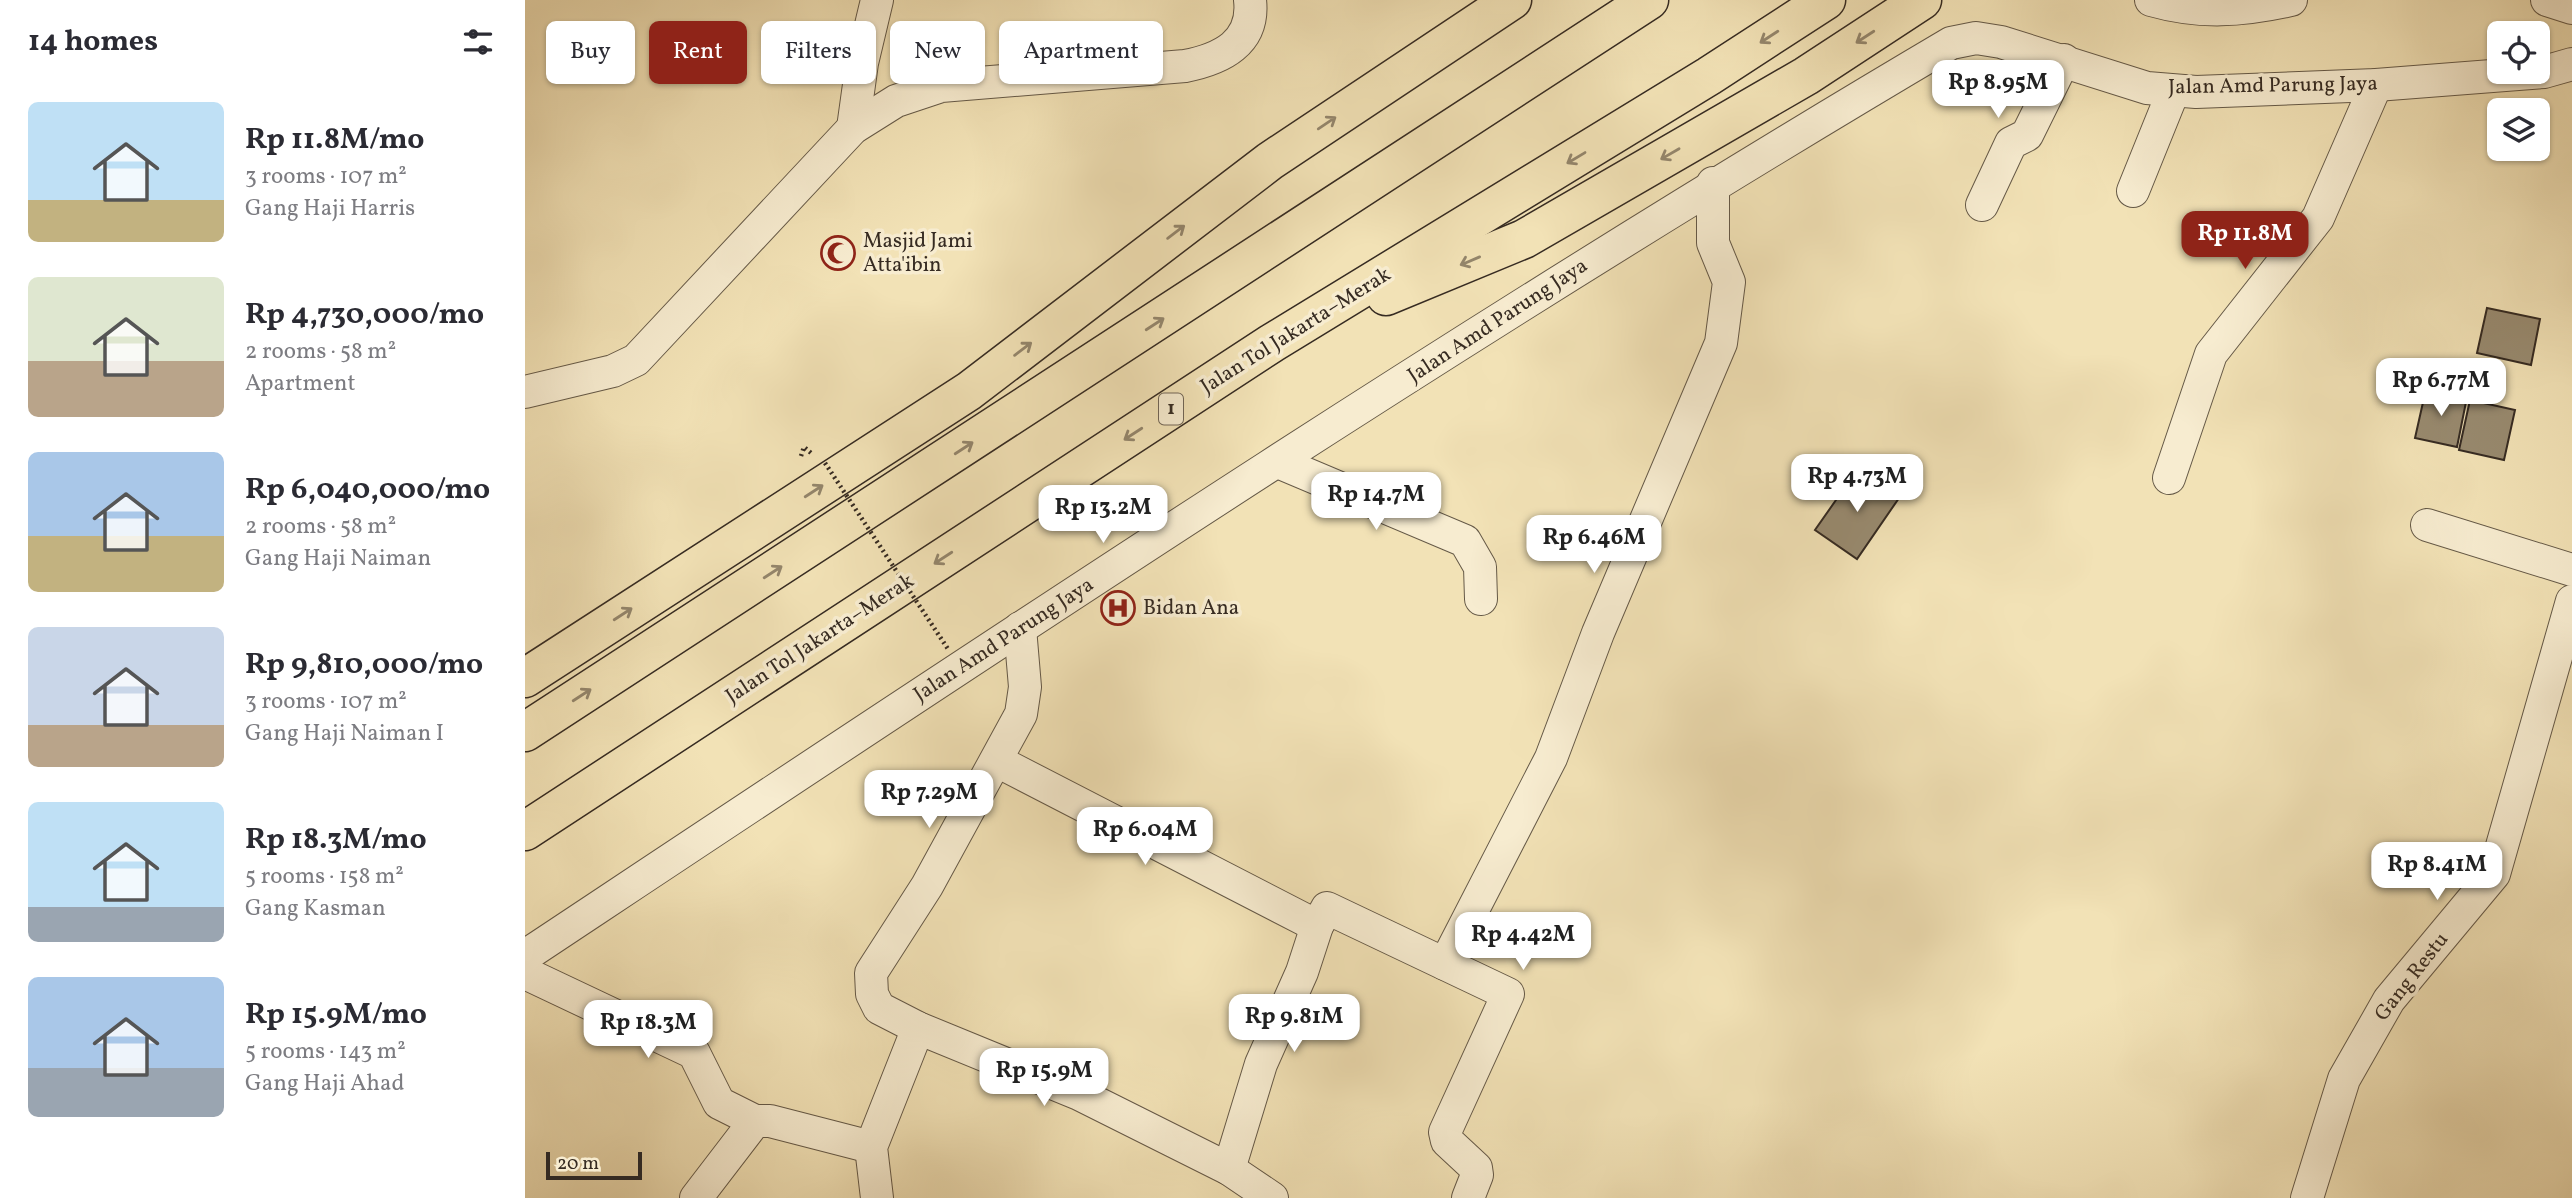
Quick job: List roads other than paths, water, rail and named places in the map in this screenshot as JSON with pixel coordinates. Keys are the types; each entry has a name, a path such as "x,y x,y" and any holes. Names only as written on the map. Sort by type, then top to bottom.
{"highway":[{"path":"525,678 969,391 1270,161 1512,0"},
{"path":"525,733 1649,0"},
{"name":"Jalan Tol Jakarta–Merak","path":"525,831 1272,343 1709,76 1826,0"},
{"path":"1272,343 1524,239 1806,75 1922,0"}],"street":[{"path":"853,128 862,63 877,0"},
{"path":"525,392 613,372 636,360 853,128 896,101 941,86 1185,66 1208,61 1239,43 1248,29 1250,0"},
{"path":"2151,0 2180,8 2217,12 2291,0"},
{"path":"2547,0 2572,8"},
{"name":"Jalan Amd Parung Jaya","path":"525,956 1020,628 1277,462 1713,184 1951,43 1976,38 1988,40 2147,88 2173,92 2377,85 2544,72 2572,64"},
{"path":"1983,205 2011,143 2027,135 2064,61"},
{"path":"2169,478 2211,354 2319,218 2377,85"},
{"path":"2133,191 2173,92"},
{"path":"1445,964 1551,758 1598,633 1721,343 1729,282 1713,243 1713,184"},
{"path":"1277,462 1465,541 1480,567 1481,599"},
{"path":"2427,525 2572,570"},
{"name":"Gang Restu","path":"2307,1198 2344,1079 2376,1022 2389,1000 2494,874 2572,601"},
{"path":"1020,628 1025,687 1021,714 927,886 871,973 872,994 879,1008 918,1028 1079,1094 1229,1169 1272,1198"},
{"path":"997,761 1317,926"},
{"path":"1229,1169 1261,1064 1302,972 1317,926 1327,908 1508,993 1445,1132 1447,1141 1476,1168 1468,1198"},
{"path":"525,973 694,1053 719,1103 755,1121 770,1121 871,1147"},
{"path":"877,1198 871,1147 918,1028"},
{"path":"696,1198 755,1121"}],"place":[{"name":"Masjid Jami Atta'ibin","path":"838,253"},
{"name":"Bidan Ana","path":"1118,608"}]}
